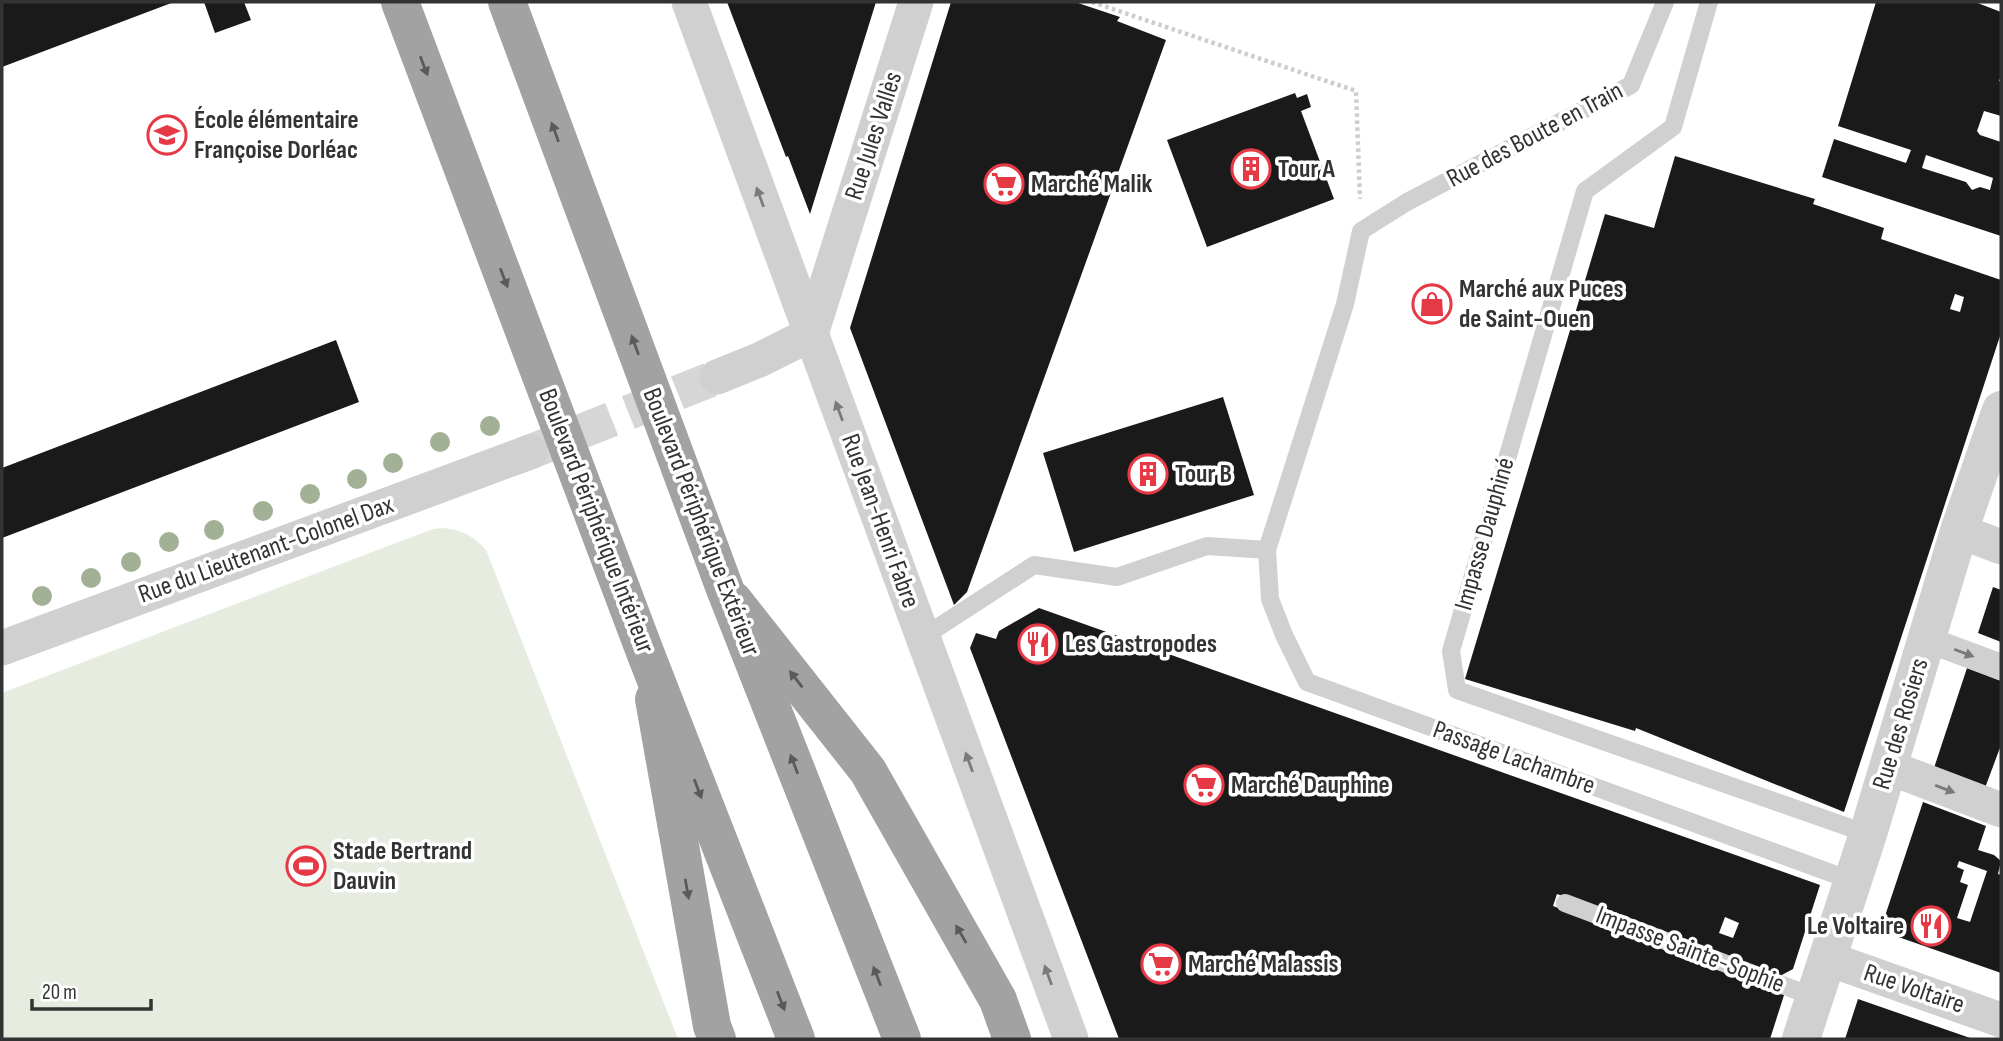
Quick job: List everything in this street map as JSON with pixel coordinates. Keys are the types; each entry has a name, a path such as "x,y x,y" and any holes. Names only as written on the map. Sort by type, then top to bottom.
{"highway":[{"name":"Boulevard Périphérique Intérieur","path":"400,2 645,653 796,1039"},
{"name":"Boulevard Périphérique Extérieur","path":"507,2 725,589 902,1039"},
{"path":"725,589 868,771 998,1000 1012,1039"},
{"path":"645,653 712,1026 717,1039"}],"street":[{"name":"Rue Jean-Henri Fabre","path":"689,2 1071,1039"},
{"name":"Rue Jules Vallès","path":"811,334 916,2"},
{"path":"717,377 811,334"},
{"name":"Rue des Rosiers","path":"1801,1039 1868,834 1959,531 2001,410"},
{"name":"Rue du Lieutenant-Colonel Dax","path":"2,648 530,452"},
{"path":"1959,531 2001,547"},
{"path":"1926,639 2001,667"},
{"path":"1888,767 2001,810"},
{"name":"Rue Voltaire","path":"1826,958 2001,1020"}],"lane":[{"name":"Rue des Boute en Train","path":"1361,231 1408,202 1632,85 1665,2"},
{"name":"Impasse Dauphiné","path":"1709,2 1673,127 1585,191 1451,652 1457,690 1868,834"},
{"path":"923,637 1034,565 1117,577 1207,545 1267,550 1345,304 1361,231"},
{"name":"Passage Lachambre","path":"1267,550 1270,598 1284,635 1307,682 1853,881"},
{"name":"Impasse Sainte-Sophie","path":"1565,903 1814,997"}],"path":[{"path":"1092,2 1356,91 1361,231"}],"shaded area":[{"name":"Stade Bertrand Dauvin","path":"443,528 467,534 486,550 678,1039 2,1039 2,693 433,529"}],"building":[{"path":"2,2 174,2 2,67"},
{"path":"204,2 244,2 251,20 215,33"},
{"path":"727,2 876,2 810,214 788,156 786,157"},
{"name":"Marché Malik","path":"951,2 1075,2 1120,17 1117,21 1166,40 967,592 954,605 850,328"},
{"path":"1876,2 1975,2 2001,12 2001,116 1984,111 1977,131 1980,135 2001,142 2001,236 1822,177 1834,139 1906,163 1911,150 1838,126","holes":["1926,155 1993,178 1990,190 1980,187 1972,190 1966,182 1922,168"]},
{"name":"Tour A","path":"1295,93 1297,98 1307,94 1311,107 1301,111 1334,199 1207,247 1167,140"},
{"path":"1675,156 1815,199 1813,204 1884,228 1881,239 2001,280 2001,333 1844,812 1636,728 1635,731 1465,679 1605,214 1654,228","holes":["1955,294 1964,297 1960,312 1950,309"]},
{"path":"336,340 359,402 2,538 2,468"},
{"name":"Tour B","path":"1223,397 1254,495 1074,552 1043,453"},
{"path":"1993,587 2001,590 2001,642 1978,633"},
{"name":"Marché Dauphine","path":"1039,608 1820,885 1793,969 1780,976 1557,894 1553,906 1785,992 1770,1039 1119,1039 970,648 976,633 996,639 999,631","holes":["1725,917 1739,923 1733,938 1719,933"]},
{"path":"1967,668 2001,681 2001,745 1982,796 1934,768"},
{"path":"1923,802 1986,826 1978,850 1994,855 2001,861 1998,874 2001,875 2001,973 1887,933 1882,925","holes":["1959,861 1987,871 1970,922 1957,918 1968,885 1960,882 1964,870 1957,867"]},
{"path":"1858,999 1973,1039 1845,1039"}],"tunnel":[{"path":"530,452 717,377"}],"place":[{"name":"École élémentaire Françoise Dorléac","path":"167,135"},
{"name":"Tour A","path":"1251,169"},
{"name":"Marché Malik","path":"1004,184"},
{"name":"Marché aux Puces de Saint-Ouen","path":"1432,304"},
{"name":"Tour B","path":"1148,474"},
{"name":"Les Gastropodes","path":"1038,644"},
{"name":"Marché Dauphine","path":"1204,785"},
{"name":"Stade Bertrand Dauvin","path":"306,866"},
{"name":"Le Voltaire","path":"1931,926"},
{"name":"Marché Malassis","path":"1161,964"}]}
